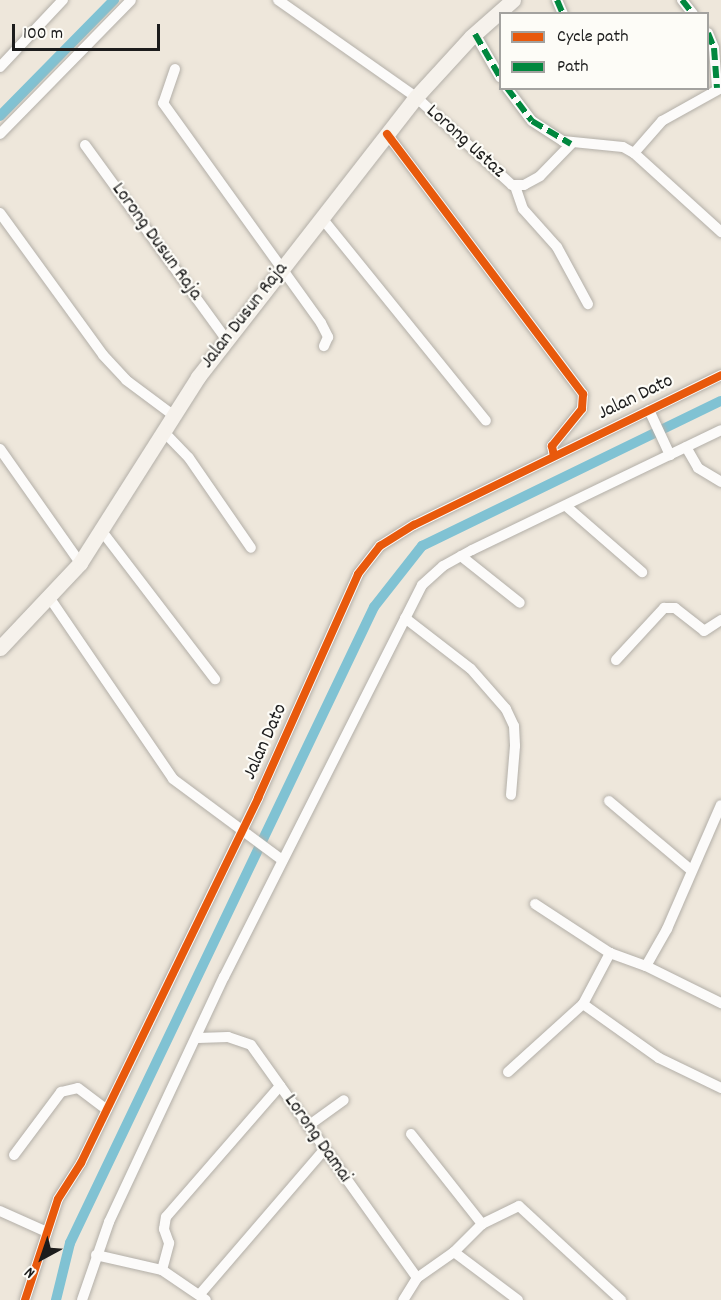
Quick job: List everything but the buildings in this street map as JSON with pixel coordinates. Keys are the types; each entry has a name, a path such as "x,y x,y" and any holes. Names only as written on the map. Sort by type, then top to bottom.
{"main road":[{"name":"Jalan Dusun Raja","path":"499,12 513,0"},
{"name":"Jalan Dusun Raja","path":"0,648 80,563 173,415 226,339 281,268 416,97 474,34 499,12"}],"street":[{"path":"0,66 63,0"},
{"path":"0,134 131,0"},
{"name":"Lorong Ustaz","path":"278,0 416,97 515,186 540,176 571,144"},
{"path":"681,0 691,12"},
{"path":"474,34 499,74"},
{"path":"634,153 662,122 719,88 714,48 709,36"},
{"path":"175,69 163,103 321,323 328,337 324,346"},
{"path":"509,90 532,121 571,144 623,147 634,153 721,232"},
{"path":"387,134 583,394 582,410 552,446 554,456"},
{"name":"Lorong Dusun Raja","path":"85,145 226,339"},
{"path":"515,186 523,209 557,247 588,304"},
{"path":"0,213 103,355 126,380 173,415"},
{"path":"321,218 486,421"},
{"name":"Jalan Dato","path":"25,1300 58,1199 106,1110 258,798 358,574 380,546 414,525 721,375"},
{"path":"650,410 669,453"},
{"path":"82,1300 96,1255 280,858 422,585 461,556 669,453 721,430"},
{"path":"163,431 189,458 251,548"},
{"path":"686,447 698,468 721,482"},
{"path":"0,449 80,563"},
{"path":"566,506 642,572"},
{"path":"101,530 215,679"},
{"path":"461,556 520,603"},
{"path":"49,597 167,772 192,795 280,858"},
{"path":"616,660 664,608 675,608 704,631 721,620"},
{"path":"405,618 471,669 506,709 514,726 515,746 511,795"},
{"path":"609,801 691,870"},
{"path":"646,966 668,929 691,870 721,805"},
{"path":"535,904 610,953 646,966 721,1003"},
{"path":"508,1072 583,1004 610,953"},
{"path":"583,1004 660,1058 721,1088"},
{"name":"Lorong Damai","path":"198,1038 228,1037 251,1045 417,1278"},
{"path":"162,1270 169,1243 164,1229 166,1217 280,1086"},
{"path":"14,1155 61,1092 69,1088 89,1094 106,1110"},
{"path":"308,1126 344,1100"},
{"path":"411,1134 482,1224"},
{"path":"96,1255 162,1270 203,1297 324,1150"},
{"path":"403,1300 417,1278 454,1252 482,1224 511,1207 526,1209 621,1300"},
{"path":"0,1211 47,1233"},
{"path":"454,1252 518,1300"}],"waterway":[{"path":"0,116 114,0"},
{"path":"56,1300 70,1243 374,607 422,546 721,401"}],"marked path":[{"path":"557,0 562,12"},
{"path":"682,0 691,12"},
{"path":"475,34 499,75"},
{"path":"709,36 714,48 717,88"},
{"path":"509,90 532,121 571,144"}],"cycle path":[{"path":"387,134 583,394 582,409 552,446 554,456"},
{"path":"25,1300 58,1199 81,1163 258,798 358,574 380,546 414,525 721,375"}]}
